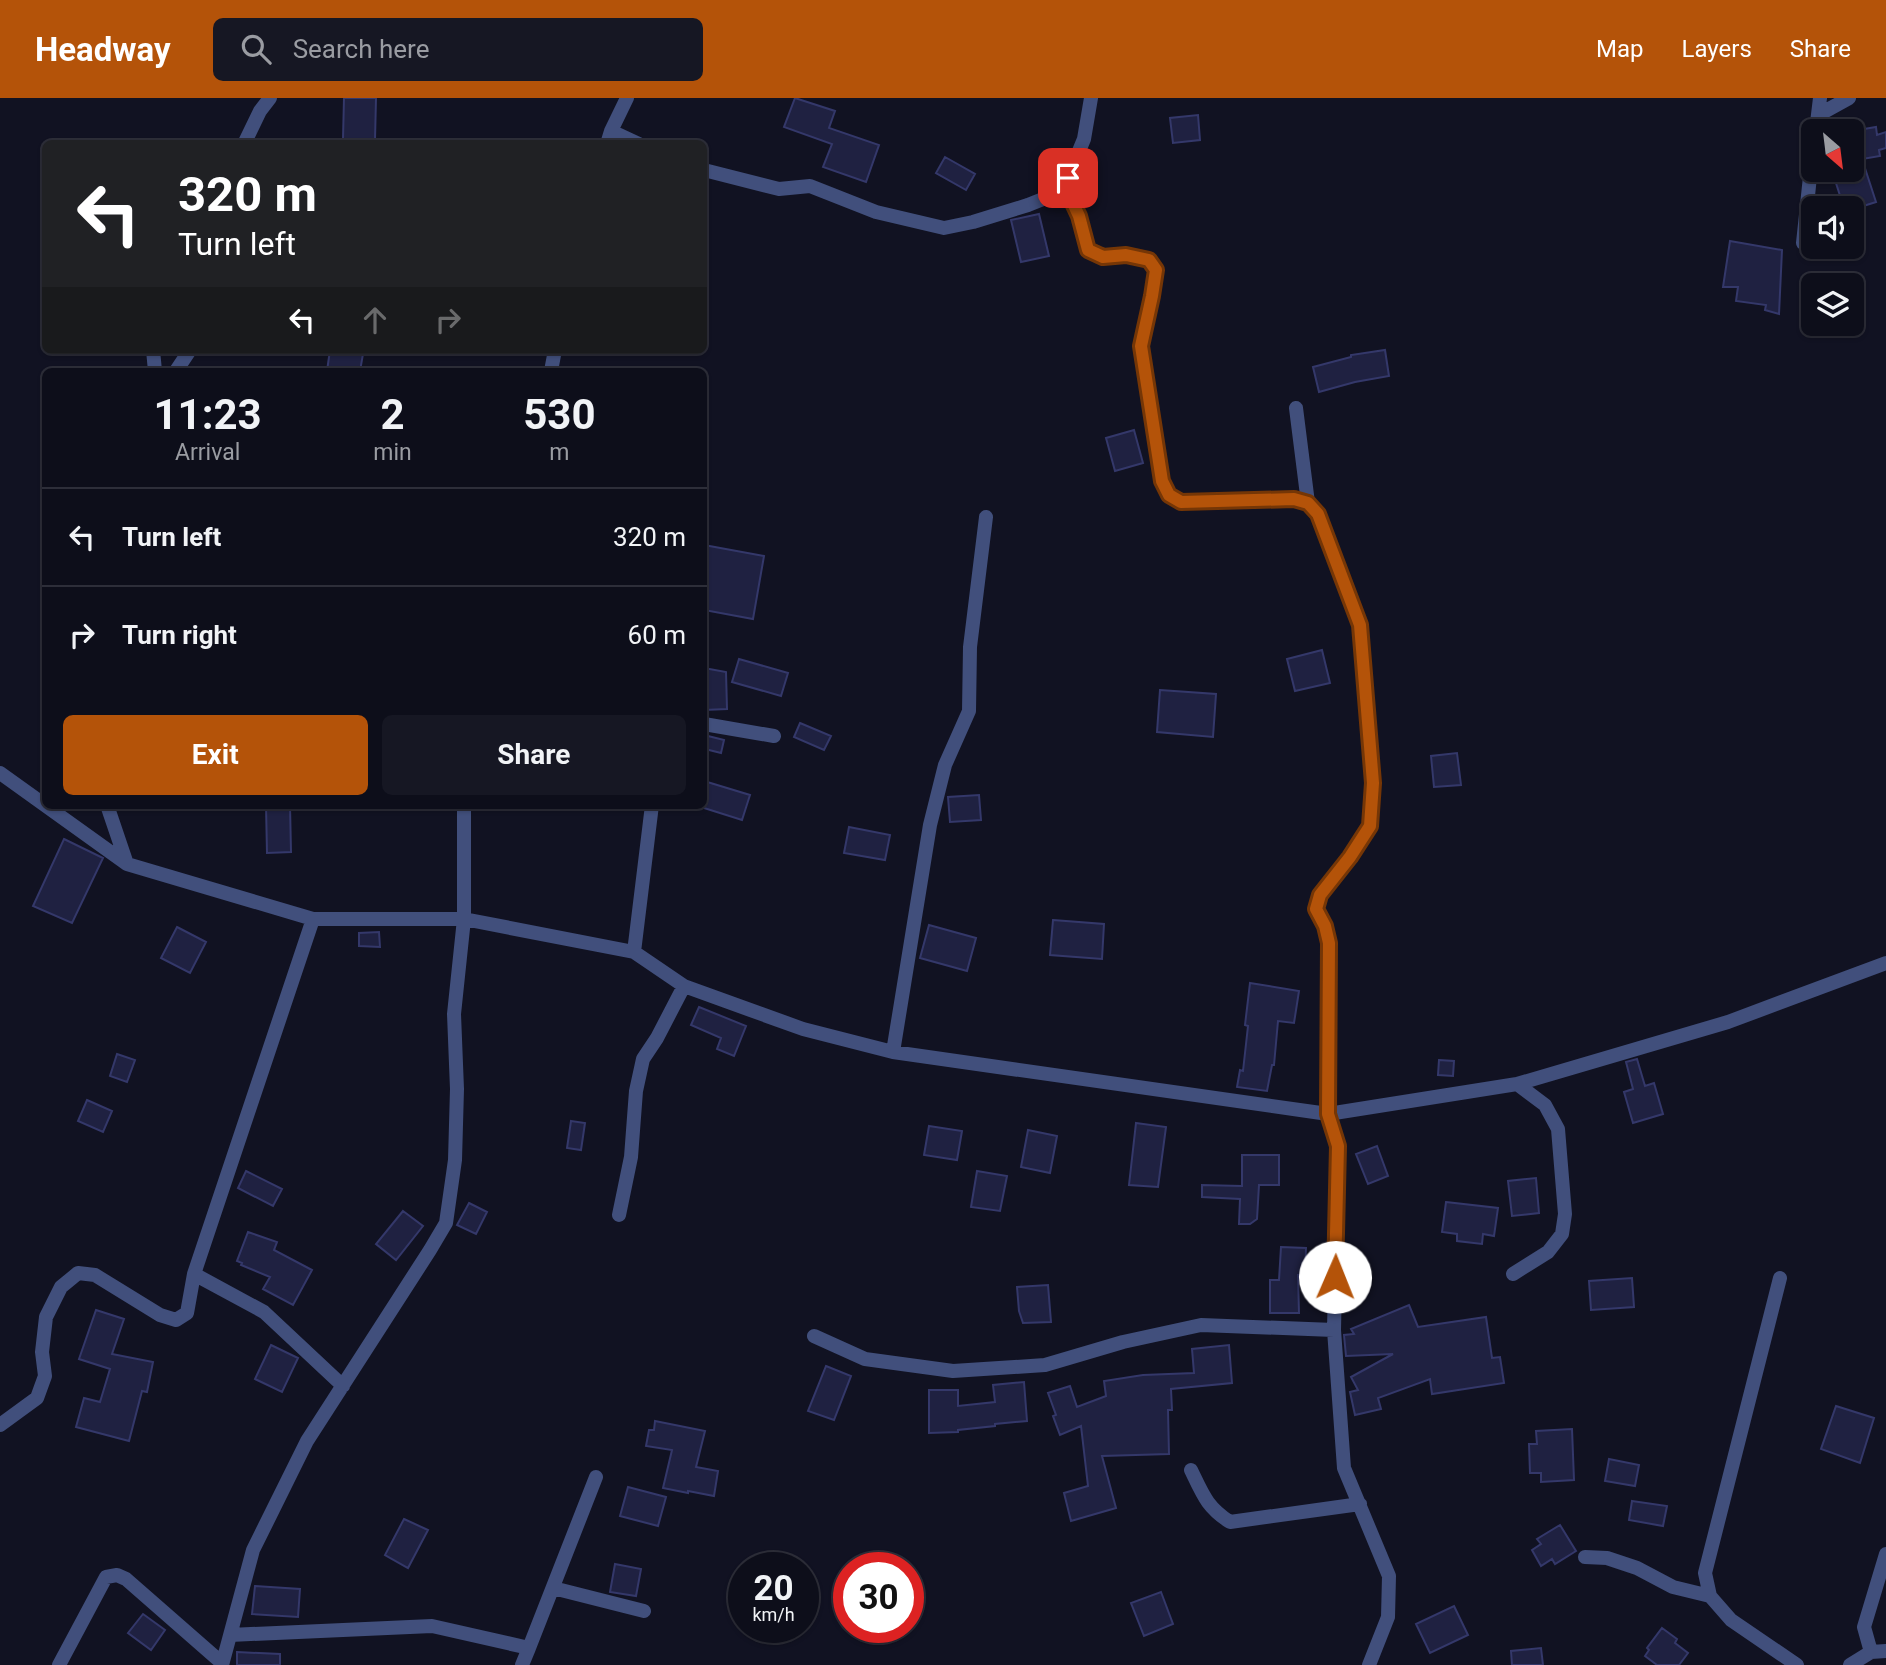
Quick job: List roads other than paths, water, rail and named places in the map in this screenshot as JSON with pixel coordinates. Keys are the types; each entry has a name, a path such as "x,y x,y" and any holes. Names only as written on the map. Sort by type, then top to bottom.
{"street":[{"path":"246,140 260,111 270,98"},
{"path":"609,137 627,98"},
{"path":"1060,197 1084,139 1091,98"},
{"path":"1819,119 1821,98"},
{"path":"1820,114 1849,98"},
{"path":"707,171 779,189 810,186 876,212 944,228 973,222 1053,195 1071,199 1079,216 1088,250 1103,257 1126,255 1149,260 1156,270 1141,346 1162,481 1169,495 1181,502 1294,499 1308,503 1318,514 1360,625 1373,783 1370,826 1320,895 1316,909 1325,926 1329,943 1328,1114 1338,1146 1334,1330 1344,1468 1389,1576 1388,1617 1369,1665"},
{"path":"1296,408 1308,503"},
{"path":"893,1052 930,825 945,765 969,711 970,647 986,517"},
{"path":"707,725 774,736"},
{"path":"0,773 42,803"},
{"path":"50,809 127,864 313,919 464,919 634,952 684,986 803,1029 893,1052 1328,1114 1517,1084 1728,1022 1886,963"},
{"path":"108,809 127,864"},
{"path":"59,1665 106,1577 117,1575 222,1664 253,1550 307,1441 446,1223 455,1160 457,1089 454,1014 464,919 464,809"},
{"path":"634,952 652,809"},
{"path":"0,1425 37,1398 45,1376 42,1352 46,1317 61,1287 78,1273 94,1275 160,1315 176,1320 187,1314 194,1274 313,919"},
{"path":"619,1215 631,1157 636,1091 643,1059 684,986"},
{"path":"1513,1274 1548,1252 1562,1234 1565,1214 1558,1129 1545,1105 1517,1084"},
{"path":"194,1274 264,1312 343,1386"},
{"path":"1710,1597 1706,1573 1780,1279"},
{"path":"814,1336 865,1359 953,1371 1045,1365 1123,1342 1201,1325 1334,1330"},
{"path":"1191,1471 1208,1504 1230,1522 1360,1504"},
{"path":"522,1665 596,1477"},
{"path":"1850,1665 1879,1651 1864,1627 1886,1554"},
{"path":"1585,1557 1607,1558 1637,1568 1673,1587 1710,1597 1731,1620 1797,1665"},
{"path":"553,1588 644,1611"},
{"path":"230,1635 432,1626 529,1648"}]}
